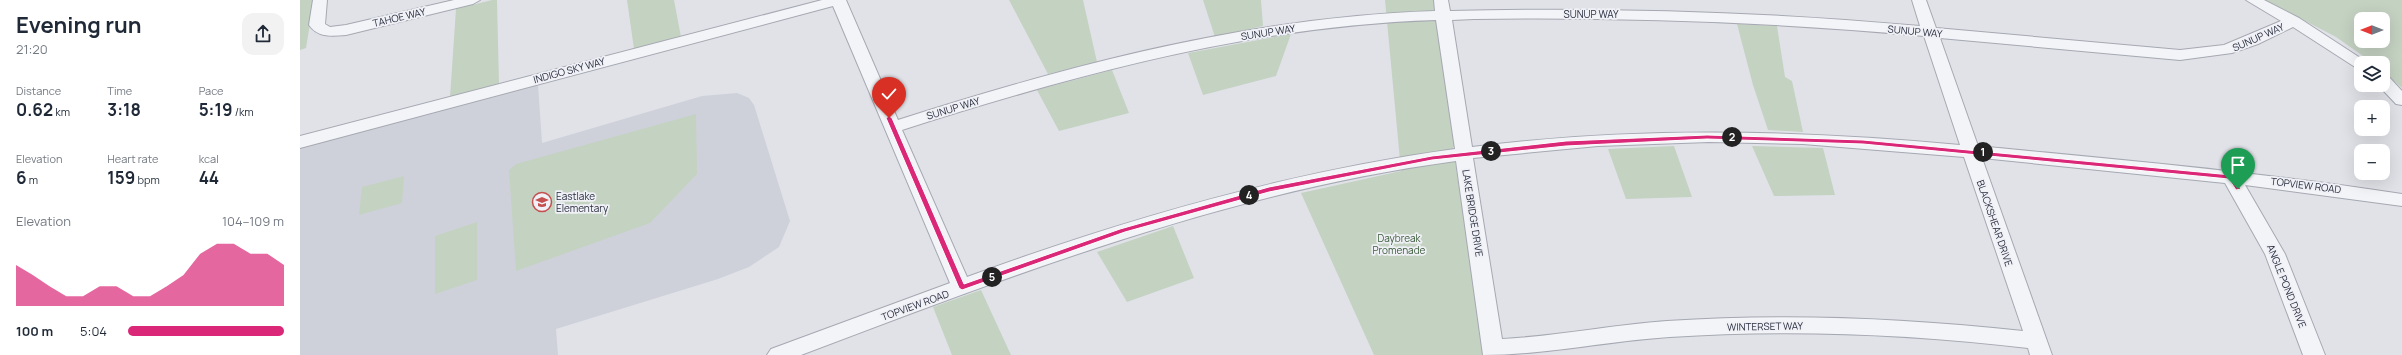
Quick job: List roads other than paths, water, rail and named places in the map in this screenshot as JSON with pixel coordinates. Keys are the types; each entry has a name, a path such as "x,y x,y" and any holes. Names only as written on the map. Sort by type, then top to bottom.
{"street":[{"name":"TAHOE WAY","path":"320,0 317,25 325,31 346,30 473,0"},
{"path":"838,0 962,288"},
{"name":"INDIGO SKY WAY","path":"300,142 838,0"},
{"name":"BLACKSHEAR DRIVE","path":"1919,0 2038,348"},
{"path":"2252,0 2294,21 2331,43 2354,59"},
{"name":"SUNUP WAY","path":"893,127 1033,84 1198,44 1320,24 1442,8 1788,21 1930,32 2163,54 2196,54 2238,47 2294,21"},
{"name":"LAKE BRIDGE DRIVE","path":"1442,8 1494,352"},
{"path":"2390,89 2402,100"},
{"name":"TOPVIEW ROAD","path":"778,355 1103,237 1213,204 1324,177 1464,154 1613,140 1707,137 1810,139 1971,151 2311,185 2402,200"},
{"name":"ANGLE POND DRIVE","path":"2231,177 2276,254 2314,355"},
{"name":"WINTERSET WAY","path":"1494,352 1667,329 1779,325 1894,328 2038,348"}],"place":[{"name":"Eastlake Elementary","path":"542,202"}],"park label":[{"name":"Daybreak Promenade","path":"1399,244"}]}
